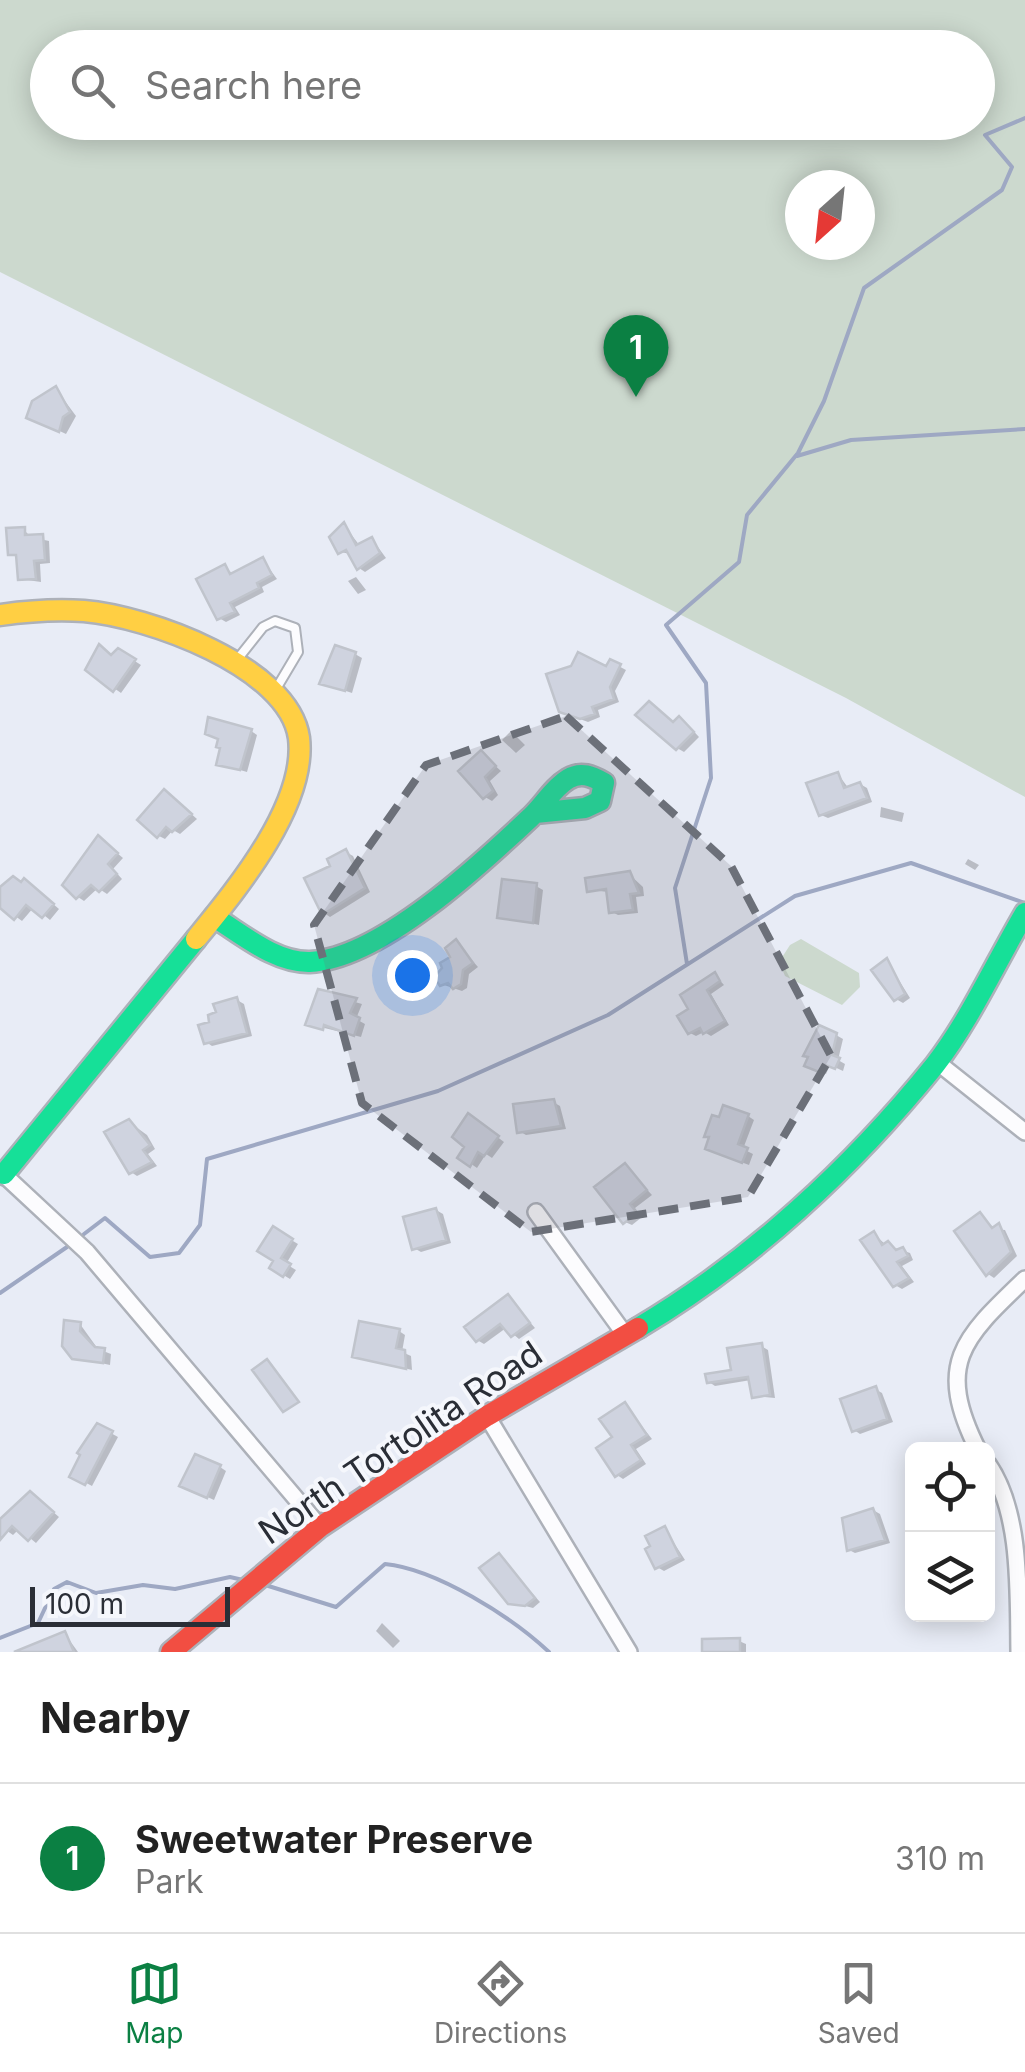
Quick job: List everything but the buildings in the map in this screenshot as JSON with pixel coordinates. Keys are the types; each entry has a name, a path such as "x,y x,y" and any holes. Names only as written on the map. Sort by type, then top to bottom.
{"street":[{"path":"0,616 81,609 126,615 164,627 234,664 274,693 287,705 300,741 298,770 283,814 214,917 2,1172 88,1252 320,1527"},
{"path":"214,917 287,958 312,962 332,957 375,941 536,813"},
{"name":"North Tortolita Road","path":"171,1652 320,1527 487,1416 692,1296 829,1183 937,1062 1025,913"},
{"path":"937,1062 1025,1132"},
{"path":"536,1212 626,1336"},
{"path":"975,1442 956,1397 962,1349 984,1318 1025,1279"},
{"path":"487,1416 629,1652"},
{"path":"995,1474 1008,1512 1021,1645"}],"lane":[{"path":"234,664 263,627 275,620 295,628 298,652 274,693"}],"highlighted area":[{"path":"566,716 731,866 831,1056 748,1197 531,1232 362,1103 314,925 426,765"}],"shaded area":[{"path":"0,0 1025,0 1025,797 846,698 0,272"},
{"path":"801,939 859,973 860,987 842,1005 785,976 779,962 790,945"}],"waterway":[{"path":"995,131 1025,118"},
{"path":"687,964 675,888 711,778 706,683 666,625 739,562 747,515 798,453 824,401 864,288 1002,190 1012,167 989,140"},
{"path":"797,456 851,440 1025,429"},
{"path":"84,1234 105,1218 150,1257 179,1253 200,1225 207,1159 438,1091 608,1015 795,896 911,863 1025,903"},
{"path":"0,1293 67,1247"},
{"path":"262,1584 336,1607 385,1564 405,1568 472,1597 515,1624 549,1652"},
{"path":"0,1638 38,1623 54,1589 67,1582 96,1593 143,1585 175,1589 230,1577 243,1580"}],"traffic: fast":[{"path":"214,917 284,958 310,962 338,957 398,927 458,883 568,779 586,775 604,783 600,801 585,808 535,813"},
{"path":"638,1328 760,1242 869,1140 948,1048 1025,913"},
{"path":"4,1174 196,939"}],"traffic: slow":[{"path":"0,615 84,611 177,634 243,667 270,688 289,712 299,738 299,764 292,791 266,845 196,939"}],"traffic: jam":[{"path":"171,1652 320,1527 487,1416 638,1328"}],"place":[{"name":"Sweetwater Preserve","path":"636,397"}]}
